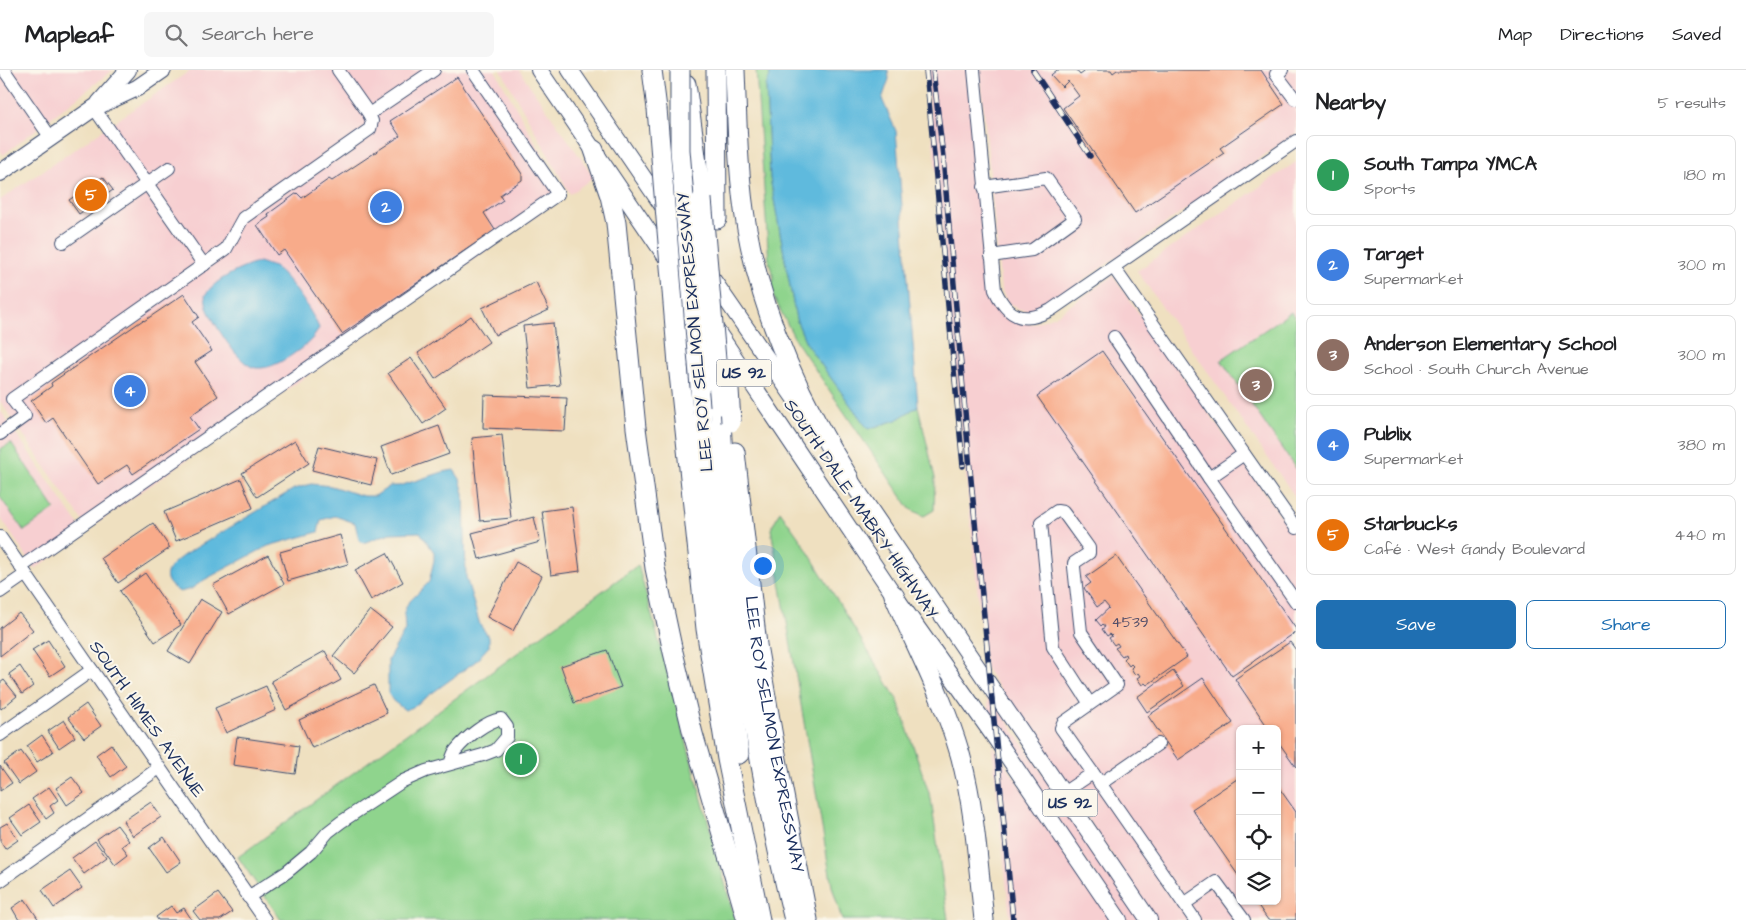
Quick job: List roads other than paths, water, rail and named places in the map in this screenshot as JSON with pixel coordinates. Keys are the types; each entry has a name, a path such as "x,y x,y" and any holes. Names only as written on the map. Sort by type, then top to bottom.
{"highway":[{"path":"652,70 657,109 678,364 706,629 727,759 760,920"},
{"name":"LEE ROY SELMON EXPRESSWAY","path":"680,70 680,150 709,514 731,696 750,824 767,920"},
{"path":"684,70 702,199"},
{"path":"694,70 702,199 720,405 728,536 747,681 767,796 794,920"},
{"name":"LEE ROY SELMON EXPRESSWAY","path":"716,70 716,218 731,422 758,645 776,754 808,920"},
{"path":"735,76 744,209 750,247 759,283 776,335 795,381 818,426 849,478"},
{"path":"594,150 610,196 616,224 636,428 656,568 673,652 693,734 747,920"},
{"path":"894,595 946,713 962,760 973,810 984,920"},
{"path":"798,862 813,920"}],"main road":[{"path":"94,108 126,70"},
{"path":"0,173 94,108 137,88 163,70"},
{"name":"SOUTH DALE MABRY HIGHWAY","path":"539,70 894,595 1002,747 1119,920"},
{"name":"SOUTH DALE MABRY HIGHWAY","path":"570,70 1149,920"}],"street":[{"path":"4,70 51,138"},
{"path":"0,434 25,416 12,399 226,250 243,218 370,129 372,121 369,114 338,70"},
{"path":"369,114 434,70"},
{"path":"0,592 23,571 558,194 473,70"},
{"path":"974,70 995,290 1004,307 1017,316 1031,318 1051,310 1296,141"},
{"path":"1282,70 1276,74 1296,99"},
{"path":"94,108 204,265"},
{"path":"63,242 169,168"},
{"path":"984,187 1046,178 1075,218 1032,250 991,256"},
{"path":"1114,268 1296,528"},
{"path":"1114,337 1208,478 1296,602"},
{"path":"1208,478 1244,454"},
{"path":"1090,704 1053,647 1041,522 1057,511 1063,512 1089,548 1089,553 1074,563 1081,632 1117,686 1063,723 1061,728 1195,920"},
{"name":"SOUTH HIMES AVENUE","path":"0,537 264,920"},
{"path":"0,735 92,670"},
{"path":"1100,784 1158,744"},
{"path":"248,896 286,872 305,857 328,832 341,822 403,781 426,771 450,764"},
{"path":"0,881 159,768"},
{"path":"1063,793 1092,773"},
{"path":"1184,904 1216,882 1244,920"}],"water":[{"path":"769,70 888,70 889,79 882,99 896,131 918,406 896,420 868,429 807,345 796,319 770,178 766,86 770,76"},
{"path":"259,262 280,271 306,304 319,328 311,340 292,355 270,366 256,368 249,366 242,360 228,344 208,310 205,295 222,279"},
{"path":"454,470 460,479 464,494 466,577 480,625 489,637 489,646 476,661 413,707 405,710 393,701 388,693 388,660 405,630 404,612 408,603 429,582 434,552 420,532 390,533 363,543 359,540 355,523 335,516 321,520 318,532 268,546 204,580 191,589 180,592 173,587 167,578 169,569 184,555 294,489 311,484 331,486 363,496 375,496 390,486 399,486"}],"railway":[{"path":"926,70 963,466"},
{"path":"933,70 943,157 970,469 1013,920"},
{"path":"1033,70 1090,156"}],"place":[{"name":"Starbucks","path":"91,195"},
{"name":"Target","path":"386,207"},
{"name":"Anderson Elementary School","path":"1256,385"},
{"name":"Publix","path":"130,391"},
{"name":"South Tampa YMCA","path":"521,759"}]}
